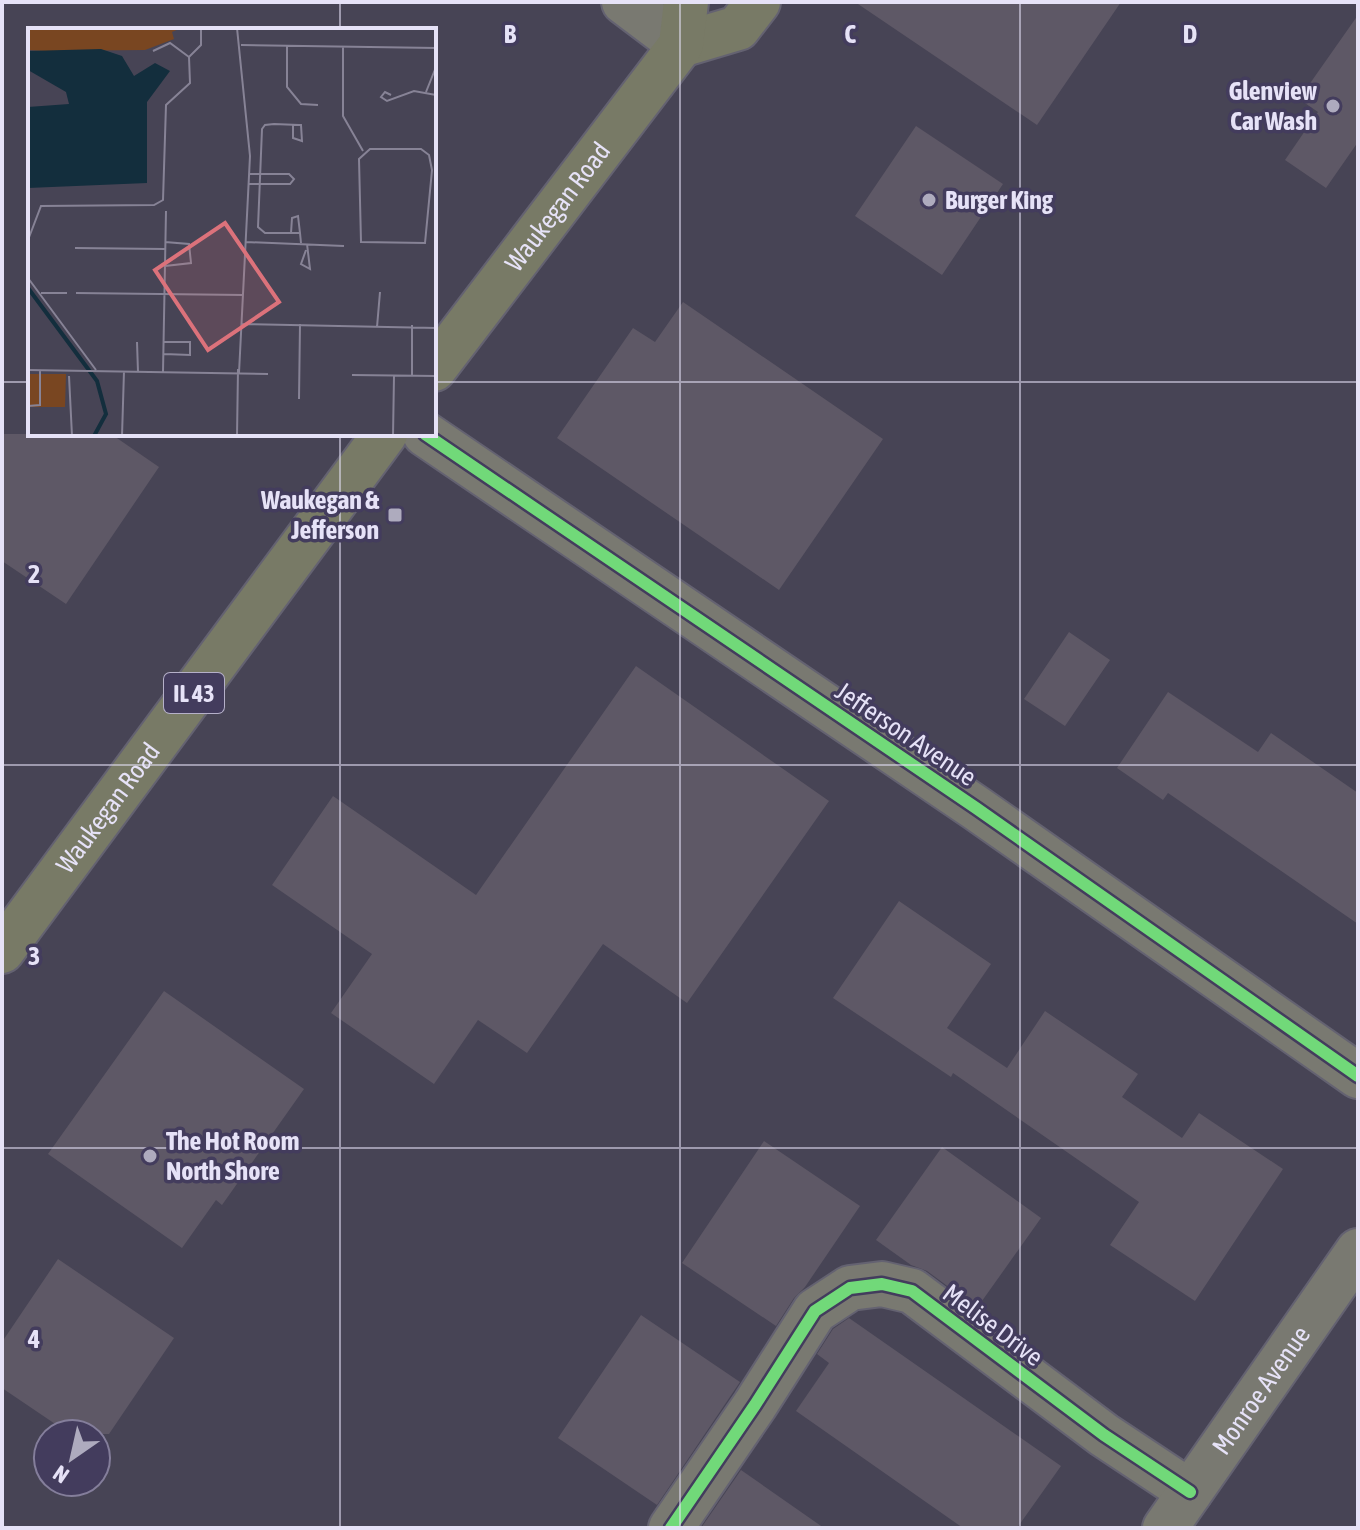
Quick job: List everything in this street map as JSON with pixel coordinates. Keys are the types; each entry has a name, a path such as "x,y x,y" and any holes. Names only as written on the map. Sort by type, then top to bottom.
{"main road":[{"path":"686,2 681,45 738,28 758,2"},
{"name":"Waukegan Road","path":"436,366 681,45"},
{"name":"Waukegan Road","path":"2,951 384,436"}],"street":[{"path":"624,2 681,45"},
{"name":"Jefferson Avenue","path":"428,436 963,799 1358,1076"},
{"name":"Monroe Avenue","path":"1165,1528 1358,1251"},
{"name":"Melise Drive","path":"671,1528 815,1311 850,1288 882,1284 912,1291 1104,1435 1190,1492"}],"building":[{"path":"855,2 1121,2 1037,125"},
{"name":"Glenview Car Wash","path":"1358,15 1358,142 1326,188 1285,160 1318,112 1299,99"},
{"name":"Burger King","path":"916,126 1003,184 942,275 855,216"},
{"path":"683,302 883,439 779,590 557,438 633,328 655,342"},
{"path":"2,434 114,436 159,467 66,604 2,561"},
{"path":"1069,632 1110,660 1065,726 1024,699"},
{"path":"636,666 829,801 687,1003 603,944 527,1053 478,1020 434,1084 331,1013 372,954 272,885 333,796 476,895"},
{"path":"1168,692 1258,752 1271,733 1358,793 1358,924 1168,793 1163,800 1117,768"},
{"path":"899,901 991,964 947,1028 1007,1068 1045,1011 1138,1074 1122,1097 1182,1138 1199,1113 1283,1169 1195,1301 1110,1245 1139,1202 953,1073 951,1077 833,998"},
{"path":"164,991 304,1089 222,1205 216,1200 182,1248 48,1154"},
{"path":"764,1141 860,1206 776,1326 682,1263"},
{"path":"942,1147 1041,1218 977,1308 927,1271 911,1265 876,1240"},
{"path":"58,1259 174,1338 112,1430 112,1418 46,1418 2,1388 2,1342"},
{"path":"641,1315 740,1382 657,1505 558,1438"},
{"path":"849,1318 1061,1466 1017,1528 963,1528 796,1411 829,1363 817,1354 833,1329"},
{"path":"741,1470 824,1528 701,1528"}],"cycle path":[{"path":"428,436 976,808 1358,1076"},
{"path":"671,1528 815,1311 850,1288 882,1284 912,1291 1104,1435 1190,1492"}],"place":[{"name":"Glenview Car Wash","path":"1333,106"},
{"name":"Burger King","path":"929,200"},
{"name":"Waukegan & Jefferson","path":"395,515"},
{"name":"The Hot Room North Shore","path":"150,1156"}]}
